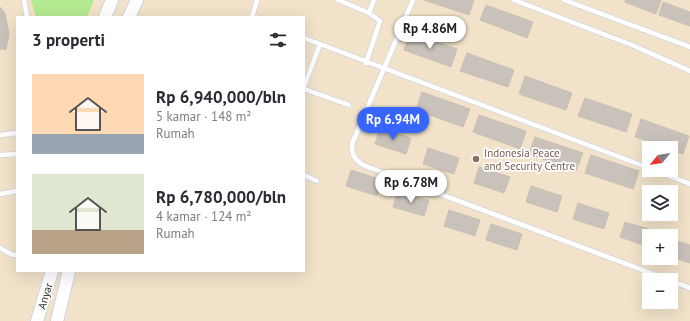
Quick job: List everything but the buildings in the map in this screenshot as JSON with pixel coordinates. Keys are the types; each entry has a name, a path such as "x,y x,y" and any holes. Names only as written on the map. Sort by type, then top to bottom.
{"street":[{"path":"105,16 112,0"},
{"path":"129,16 137,0"},
{"name":"Anyar","path":"37,321 52,272"},
{"name":"Anyar","path":"57,321 69,272"}],"lane":[{"path":"24,0 27,16"},
{"path":"252,16 257,0"},
{"path":"338,0 370,13 379,19 380,24 366,63"},
{"path":"370,13 374,0"},
{"path":"413,0 386,68 352,144 352,155 356,160 363,165 651,273"},
{"path":"514,0 632,45 690,71"},
{"path":"564,0 690,47"},
{"path":"305,38 366,63 386,68 642,165"},
{"path":"305,85 320,44"},
{"path":"305,88 349,105"},
{"path":"0,135 16,133"},
{"path":"0,155 16,154"},
{"path":"305,175 317,180"},
{"path":"672,177 690,184"},
{"path":"0,194 16,190"},
{"path":"0,248 13,255 16,255"},
{"path":"678,283 690,288"}],"shaded area":[{"name":"Indonesia Peace and Security Centre","path":"0,0 690,0 690,321 0,321"}],"green space":[{"path":"31,0 94,0 87,16 36,16"}],"place":[{"name":"Indonesia Peace and Security Centre","path":"476,159"}]}
